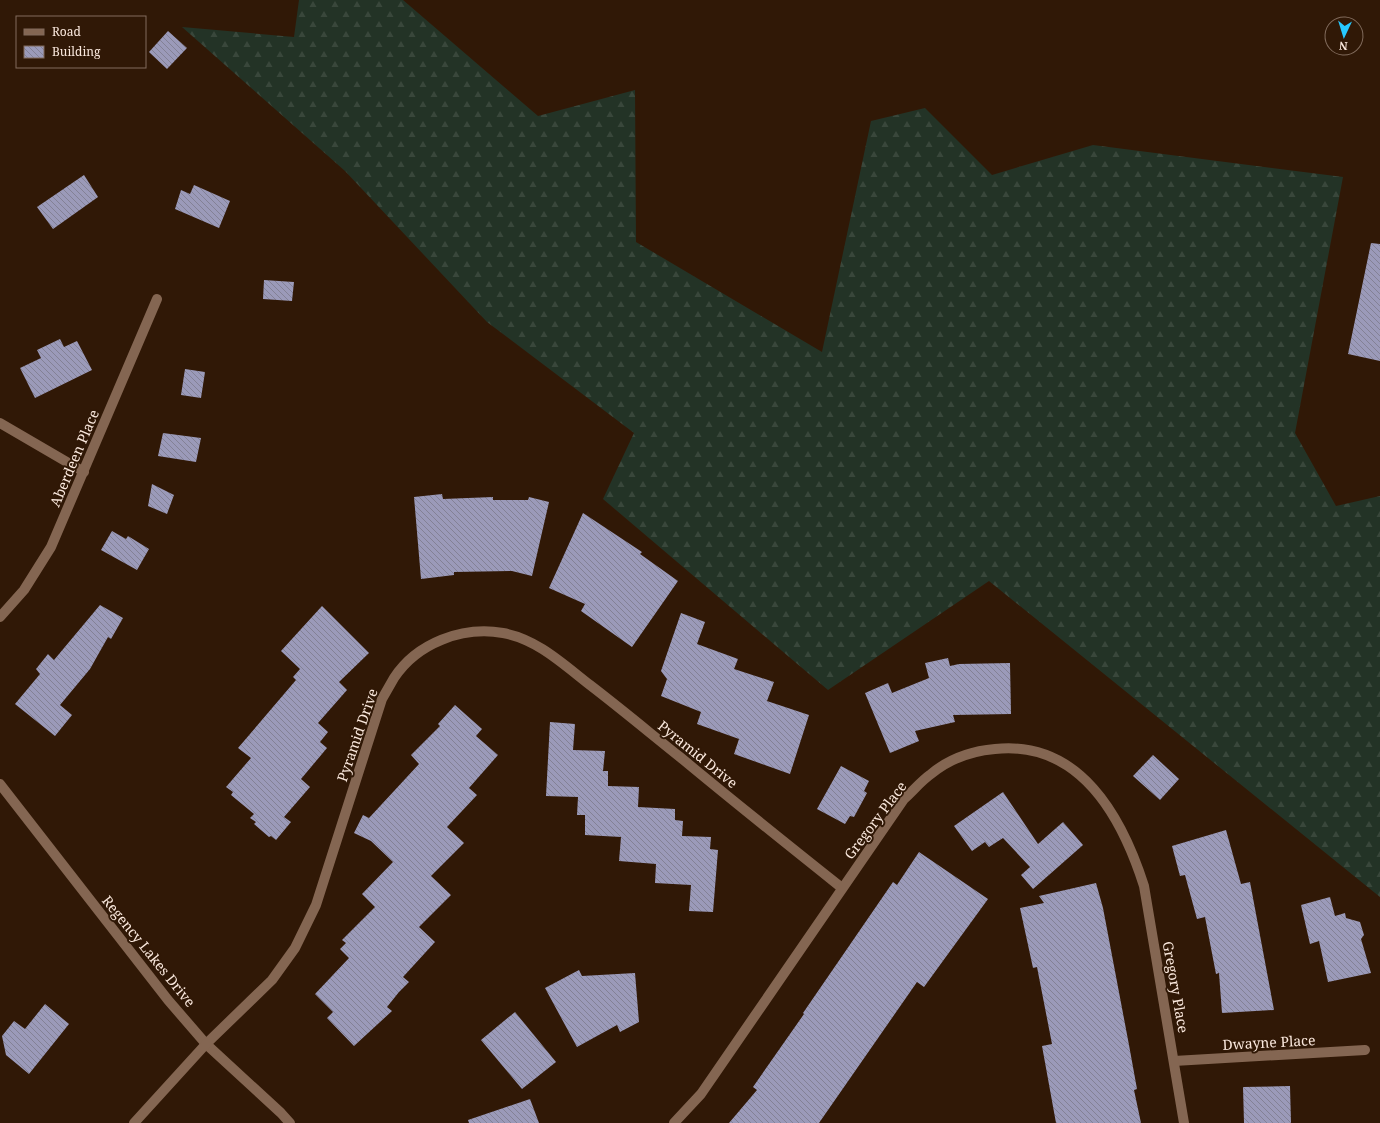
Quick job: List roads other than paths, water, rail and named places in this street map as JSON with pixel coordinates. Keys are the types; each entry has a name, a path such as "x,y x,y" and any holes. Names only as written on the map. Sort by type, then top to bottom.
{"street":[{"name":"Aberdeen Place","path":"0,617 24,590 51,547 157,299"},
{"path":"0,423 84,472"},
{"name":"Pyramid Drive","path":"134,1123 206,1044 272,980 295,948 316,905 382,699 394,677 413,657 448,637 472,632 502,633 521,638 543,649 624,711 842,888"},
{"name":"Gregory Place","path":"674,1123 701,1094 904,799 931,774 955,759 980,750 1005,748 1030,750 1055,758 1077,771 1092,785 1118,823 1135,857 1144,886 1184,1123"},
{"name":"Regency Lakes Drive","path":"0,784 168,1000 206,1044 282,1113 290,1123"},
{"name":"Dwayne Place","path":"1174,1061 1365,1050"}]}
